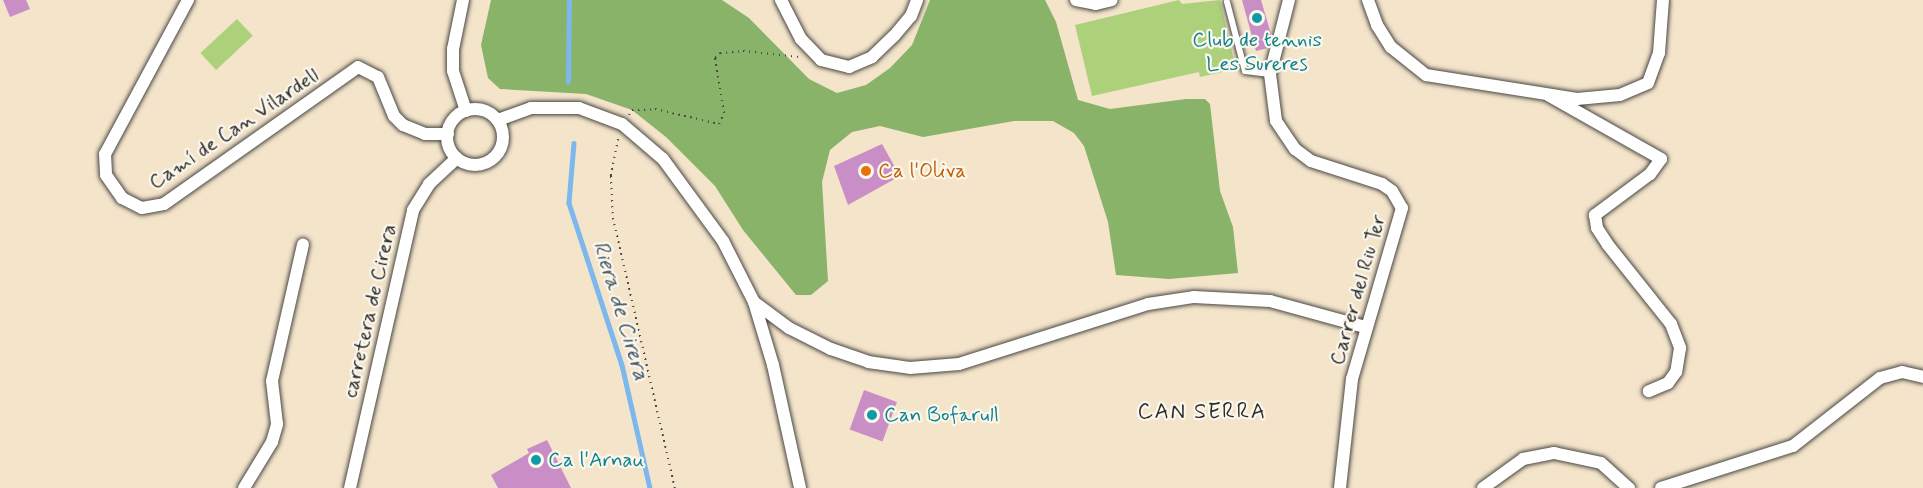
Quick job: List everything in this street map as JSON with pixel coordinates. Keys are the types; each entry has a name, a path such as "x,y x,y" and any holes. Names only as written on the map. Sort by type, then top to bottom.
{"street":[{"name":"Camí de Can Vilardell","path":"188,0 105,154 106,175 122,198 142,208 164,204 358,67 378,77 394,116 403,124 425,134 447,134"},
{"path":"463,0 453,49 453,71 466,111"},
{"path":"782,0 801,39 817,56 849,67 872,57 911,16 917,0"},
{"path":"1076,0 1096,4 1112,0"},
{"name":"Carrer del Riu Ter","path":"1289,0 1270,74 1276,121 1295,149 1311,161 1366,177 1398,198 1401,219 1365,327 1345,415 1340,488"},
{"path":"1368,0 1377,25 1391,47 1426,75 1548,95 1610,96 1635,91 1648,83 1659,53 1663,0"},
{"path":"1548,95 1661,159 1650,174 1595,215 1597,228 1675,332 1680,348 1676,372 1658,390 1648,391"},
{"path":"498,120 531,108 563,106 594,112 622,124 663,159 723,241 754,302 773,365 800,488"},
{"path":"483,110 498,120 503,140 494,158 472,165 457,158 450,148 447,134 452,121 466,111 483,110"},
{"name":"carretera de Cirera","path":"350,488 412,210 429,184 457,158"},
{"path":"244,488 272,442 277,424 272,381 303,244"},
{"path":"754,302 789,328 840,353 868,362 910,368 959,364 1139,307 1194,297 1270,301 1365,327"},
{"path":"1661,488 1793,446 1880,378 1902,372 1923,377"},
{"path":"1483,488 1523,459 1554,453 1571,453 1602,463 1629,488"}],"lane":[{"path":"1227,2 1245,70 1270,74"}],"path":[{"path":"675,488 613,218 611,176 622,124 632,110 655,109 719,124 724,113 715,58 720,53 743,51 817,56"}],"green space":[{"path":"491,0 722,0 749,18 809,79 837,93 866,85 890,68 912,45 930,0 1045,0 1056,22 1078,100 1110,109 1186,99 1205,99 1210,104 1220,191 1233,227 1238,273 1169,279 1116,275 1108,222 1084,146 1074,133 1053,121 1014,121 923,137 880,126 852,132 830,150 822,182 828,281 811,295 796,295 743,230 715,186 666,137 632,110 586,94 500,89 488,78 481,45"},
{"path":"1179,0 1182,4 1220,0 1236,69 1200,77 1199,72 1092,96 1075,25"},
{"path":"237,19 253,36 216,70 200,53"}],"building":[{"path":"3,0 26,0 30,9 10,17"},
{"name":"Club de tennis Les Sureres","path":"1242,0 1261,0 1271,34 1268,48 1256,51"},
{"name":"Ca l'Oliva","path":"882,144 900,176 848,205 834,166"},
{"name":"Can Bofarull","path":"864,390 897,402 883,441 850,429"},
{"name":"Ca l'Arnau","path":"547,440 571,488 498,488 491,475 529,453 527,449"}],"waterway":[{"name":"Riera de Cirera","path":"568,82 569,0"},
{"name":"Riera de Cirera","path":"574,143 569,203 622,365 650,488"}],"place":[{"name":"Club de tennis Les Sureres","path":"1257,18"},
{"name":"Ca l'Oliva","path":"866,171"},
{"name":"Can Bofarull","path":"872,415"},
{"name":"Ca l'Arnau","path":"536,460"}],"district":[{"name":"CAN SERRA","path":"1202,413"}]}
